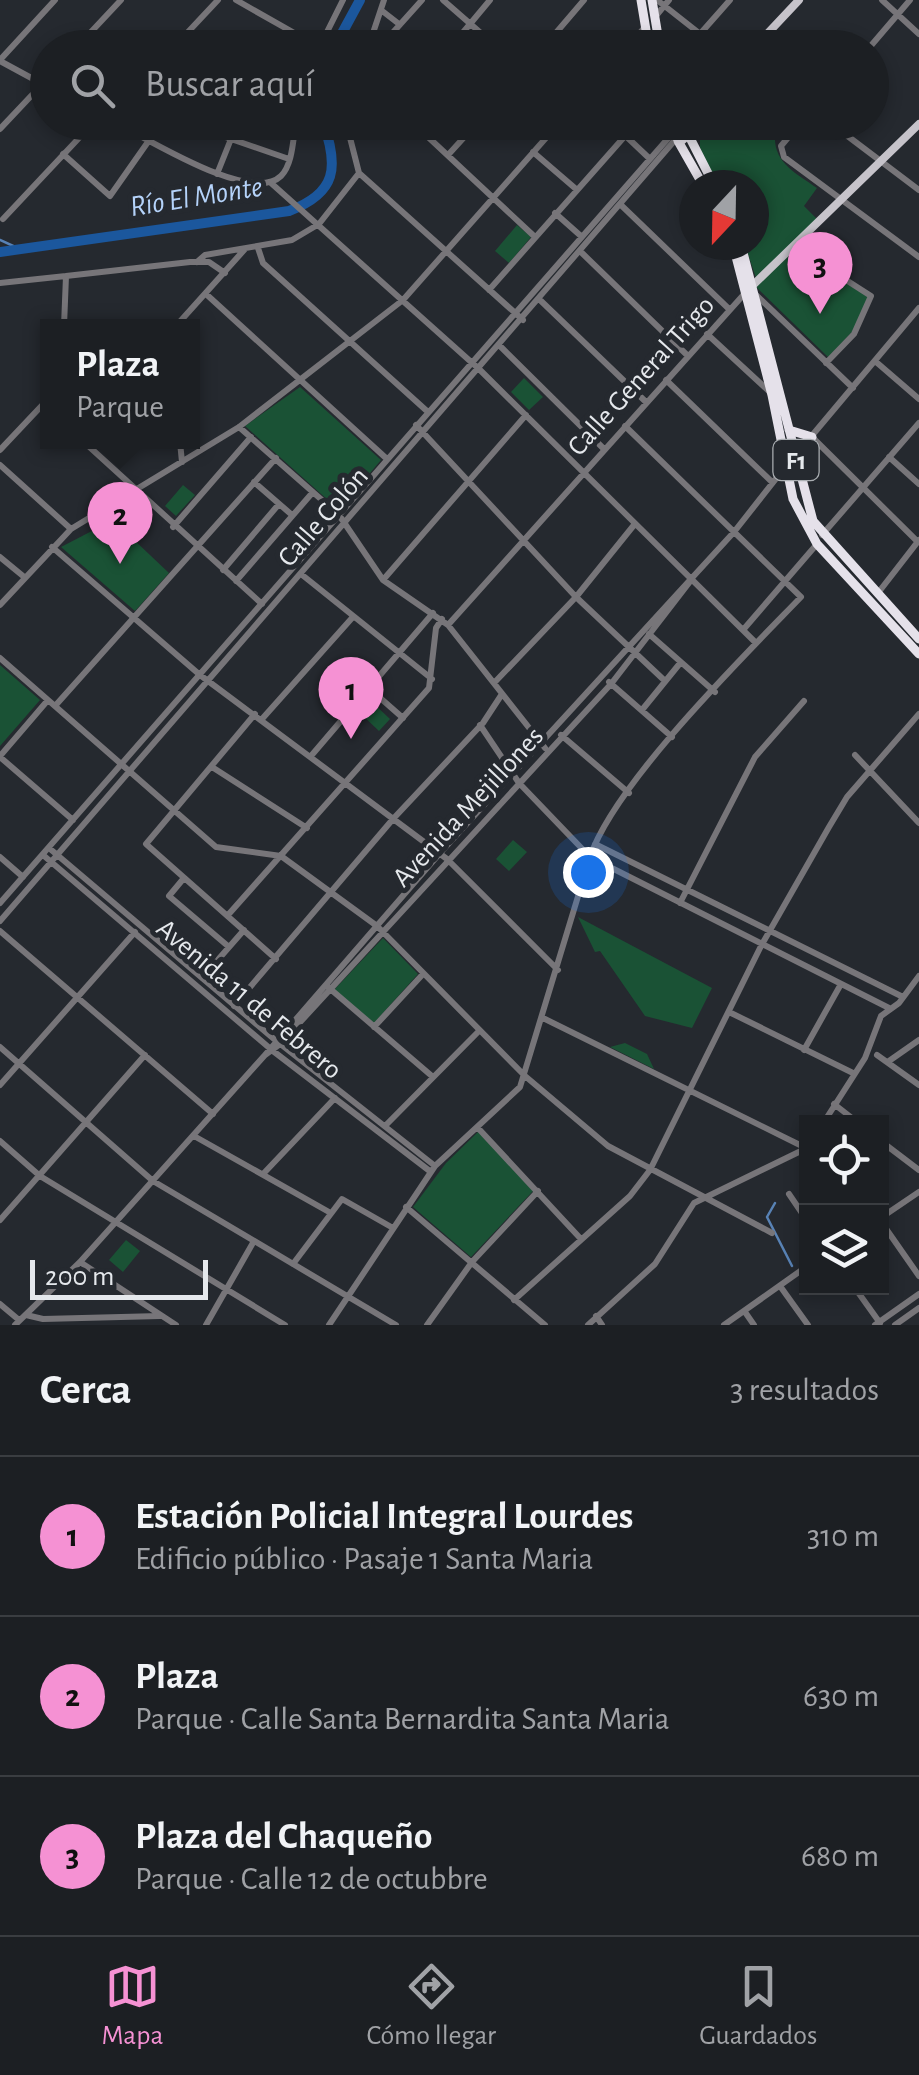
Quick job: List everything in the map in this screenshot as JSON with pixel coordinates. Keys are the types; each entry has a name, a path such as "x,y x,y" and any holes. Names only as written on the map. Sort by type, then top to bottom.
{"highway":[{"path":"641,0 646,30"},
{"path":"656,30 654,18 660,1"},
{"path":"685,140 697,170"},
{"path":"687,140 705,170"},
{"name":"F1","path":"738,260 751,290 807,506 820,540 878,593 919,638"},
{"name":"F1","path":"744,260 793,499 820,540 919,654"},
{"path":"789,430 812,437"}],"main road":[{"path":"771,30 799,0"},
{"name":"Calle General Trigo","path":"751,290 919,124"}],"street":[{"path":"30,75 0,61 55,0"},
{"path":"93,30 121,0"},
{"path":"193,30 218,0"},
{"path":"236,0 289,30"},
{"path":"328,30 343,0"},
{"path":"374,30 384,0"},
{"path":"394,30 422,0"},
{"path":"443,0 478,30"},
{"path":"464,30 490,0"},
{"path":"704,30 730,0"},
{"path":"882,0 919,34"},
{"path":"884,30 910,0"},
{"path":"660,1 695,30"},
{"path":"557,30 579,2"},
{"path":"380,10 399,24"},
{"path":"0,129 30,99"},
{"path":"3,219 77,140"},
{"path":"63,154 110,196 149,140"},
{"path":"152,140 217,174 249,184 271,183 282,175 293,140"},
{"path":"217,174 231,140"},
{"path":"234,140 289,159"},
{"path":"351,140 360,173 523,320"},
{"path":"432,140 536,237"},
{"path":"448,155 462,140"},
{"path":"0,605 70,529 239,426 403,300 544,140"},
{"path":"489,290 621,140"},
{"path":"629,140 650,159"},
{"name":"Calle Colón","path":"0,921 425,433 516,314 669,140"},
{"name":"Calle Colón","path":"0,903 416,425 500,346 582,253 672,140"},
{"path":"784,140 780,146 784,157 919,257"},
{"path":"854,140 919,190"},
{"path":"533,152 576,189"},
{"path":"197,262 205,255 292,240 320,224 360,173"},
{"path":"271,183 475,366 756,644"},
{"path":"622,206 729,309"},
{"path":"555,213 582,236"},
{"path":"792,246 871,296 854,334 826,363"},
{"path":"258,248 263,263 428,412"},
{"path":"183,319 245,250"},
{"path":"582,253 687,355"},
{"path":"0,283 197,262 209,262 225,273"},
{"path":"64,319 66,276"},
{"path":"751,290 854,388"},
{"name":"Calle General Trigo","path":"445,622 524,540 729,309 751,290"},
{"path":"206,294 386,460"},
{"path":"540,300 646,402"},
{"name":"Avenida Mejillones","path":"20,1320 80,1262 444,856 608,681 919,308"},
{"path":"707,334 772,395"},
{"path":"500,346 604,449"},
{"path":"875,361 919,399"},
{"path":"666,380 772,482"},
{"path":"0,450 40,410"},
{"path":"383,580 526,416"},
{"path":"742,631 919,423"},
{"path":"416,425 576,597 665,681"},
{"path":"239,426 339,515 383,580 445,622 545,748"},
{"path":"328,1325 433,1169 478,1128 525,1076 595,844 672,737 801,597 625,426"},
{"path":"174,527 251,437"},
{"path":"812,437 918,541 878,593"},
{"path":"92,449 262,604"},
{"path":"181,449 182,462"},
{"path":"890,457 919,484"},
{"path":"55,706 276,458"},
{"path":"0,465 70,529"},
{"path":"254,482 292,515"},
{"path":"236,582 314,492"},
{"path":"223,570 280,504"},
{"path":"494,684 576,597 634,524"},
{"path":"52,548 200,675 444,856 558,970"},
{"path":"911,550 919,556"},
{"path":"0,557 23,576"},
{"path":"301,574 432,679"},
{"name":"Avenida Mejillones","path":"632,651 692,578"},
{"path":"311,756 433,613"},
{"path":"276,958 146,844 212,767 352,618"},
{"path":"228,915 430,688 436,628 445,622"},
{"path":"649,634 715,692"},
{"path":"0,658 174,812 225,851 282,856 379,929 478,1032 608,1146 772,1232"},
{"path":"642,710 681,662"},
{"path":"608,681 672,737"},
{"path":"370,689 403,718"},
{"path":"234,1006 393,819 480,725 502,694"},
{"path":"48,700 0,756 73,820"},
{"path":"680,904 755,757 804,700"},
{"path":"514,1300 630,1196 650,1170 760,946 847,797 919,714"},
{"path":"480,725 516,780 590,857 889,1008"},
{"path":"559,733 629,793"},
{"path":"855,755 919,823"},
{"path":"212,767 307,828"},
{"path":"595,844 903,997"},
{"name":"Avenida 11 de Febrero","path":"46,851 272,1047 433,1169"},
{"path":"0,857 23,876"},
{"path":"184,878 168,896 229,947"},
{"path":"0,1085 138,929"},
{"name":"Avenida 11 de Febrero","path":"138,929 234,1006 272,1047 385,1126 433,1169"},
{"path":"202,978 244,930"},
{"path":"0,931 213,1114"},
{"path":"374,1027 422,974"},
{"path":"828,1115 889,1008 919,976"},
{"path":"804,1050 841,984"},
{"path":"327,987 434,1077"},
{"path":"729,1012 853,1073"},
{"path":"543,1018 799,1146"},
{"path":"385,1126 478,1032"},
{"path":"889,1061 919,1040"},
{"path":"0,1046 153,1181 396,1325"},
{"path":"0,1220 145,1055"},
{"path":"877,1055 919,1085"},
{"path":"264,1173 335,1098"},
{"path":"834,1104 848,1115"},
{"path":"478,1128 580,1238"},
{"path":"194,1136 329,1212"},
{"path":"0,1141 40,1176 285,1325"},
{"path":"889,1147 919,1170"},
{"path":"588,1325 655,1264 694,1203 799,1152"},
{"path":"427,1325 472,1262 538,1191"},
{"path":"889,1215 919,1192"},
{"path":"788,1194 799,1209"},
{"path":"293,1264 342,1199 393,1228"},
{"path":"406,1207 545,1325"},
{"path":"889,1231 919,1276"},
{"path":"206,1325 254,1241"},
{"path":"80,1262 176,1325"},
{"path":"724,1325 799,1272"},
{"path":"780,1286 808,1325"},
{"path":"859,1295 878,1324 919,1294"},
{"path":"0,1304 20,1320 160,1316"},
{"path":"894,1325 919,1308"},
{"path":"746,1312 754,1325"},
{"path":"596,1316 602,1325"}],"green space":[{"path":"700,140 775,140 782,160 817,188 804,206 818,220 756,278 750,260 769,260 769,170 710,170"},
{"path":"517,225 531,237 509,263 495,251"},
{"path":"794,251 868,297 853,331 828,357 756,287"},
{"path":"524,378 543,397 529,410 511,392"},
{"path":"300,387 381,460 339,510 245,426"},
{"path":"183,485 195,495 176,516 165,506"},
{"path":"113,520 169,573 135,611 61,547"},
{"path":"0,665 40,700 0,746"},
{"path":"372,702 390,719 379,731 361,714"},
{"path":"513,840 527,852 509,871 496,859"},
{"path":"578,917 712,988 692,1028 645,1016 600,951 595,952"},
{"path":"383,938 418,974 374,1023 334,990"},
{"path":"625,1043 647,1054 654,1069 610,1047"},
{"path":"478,1132 533,1191 471,1257 413,1207 446,1163"},
{"path":"126,1240 140,1251 123,1272 109,1260"}],"waterway":[{"name":"Río El Monte","path":"344,30 360,0"},
{"name":"Río El Monte","path":"0,252 289,211 305,204 325,187 332,165 328,140"},
{"path":"0,240 22,250"},
{"path":"775,1203 767,1217 792,1266"}],"place":[{"name":"Plaza del Chaqueño","path":"820,314"},
{"name":"Plaza","path":"120,564"},
{"name":"Estación Policial Integral Lourdes","path":"351,739"}]}
